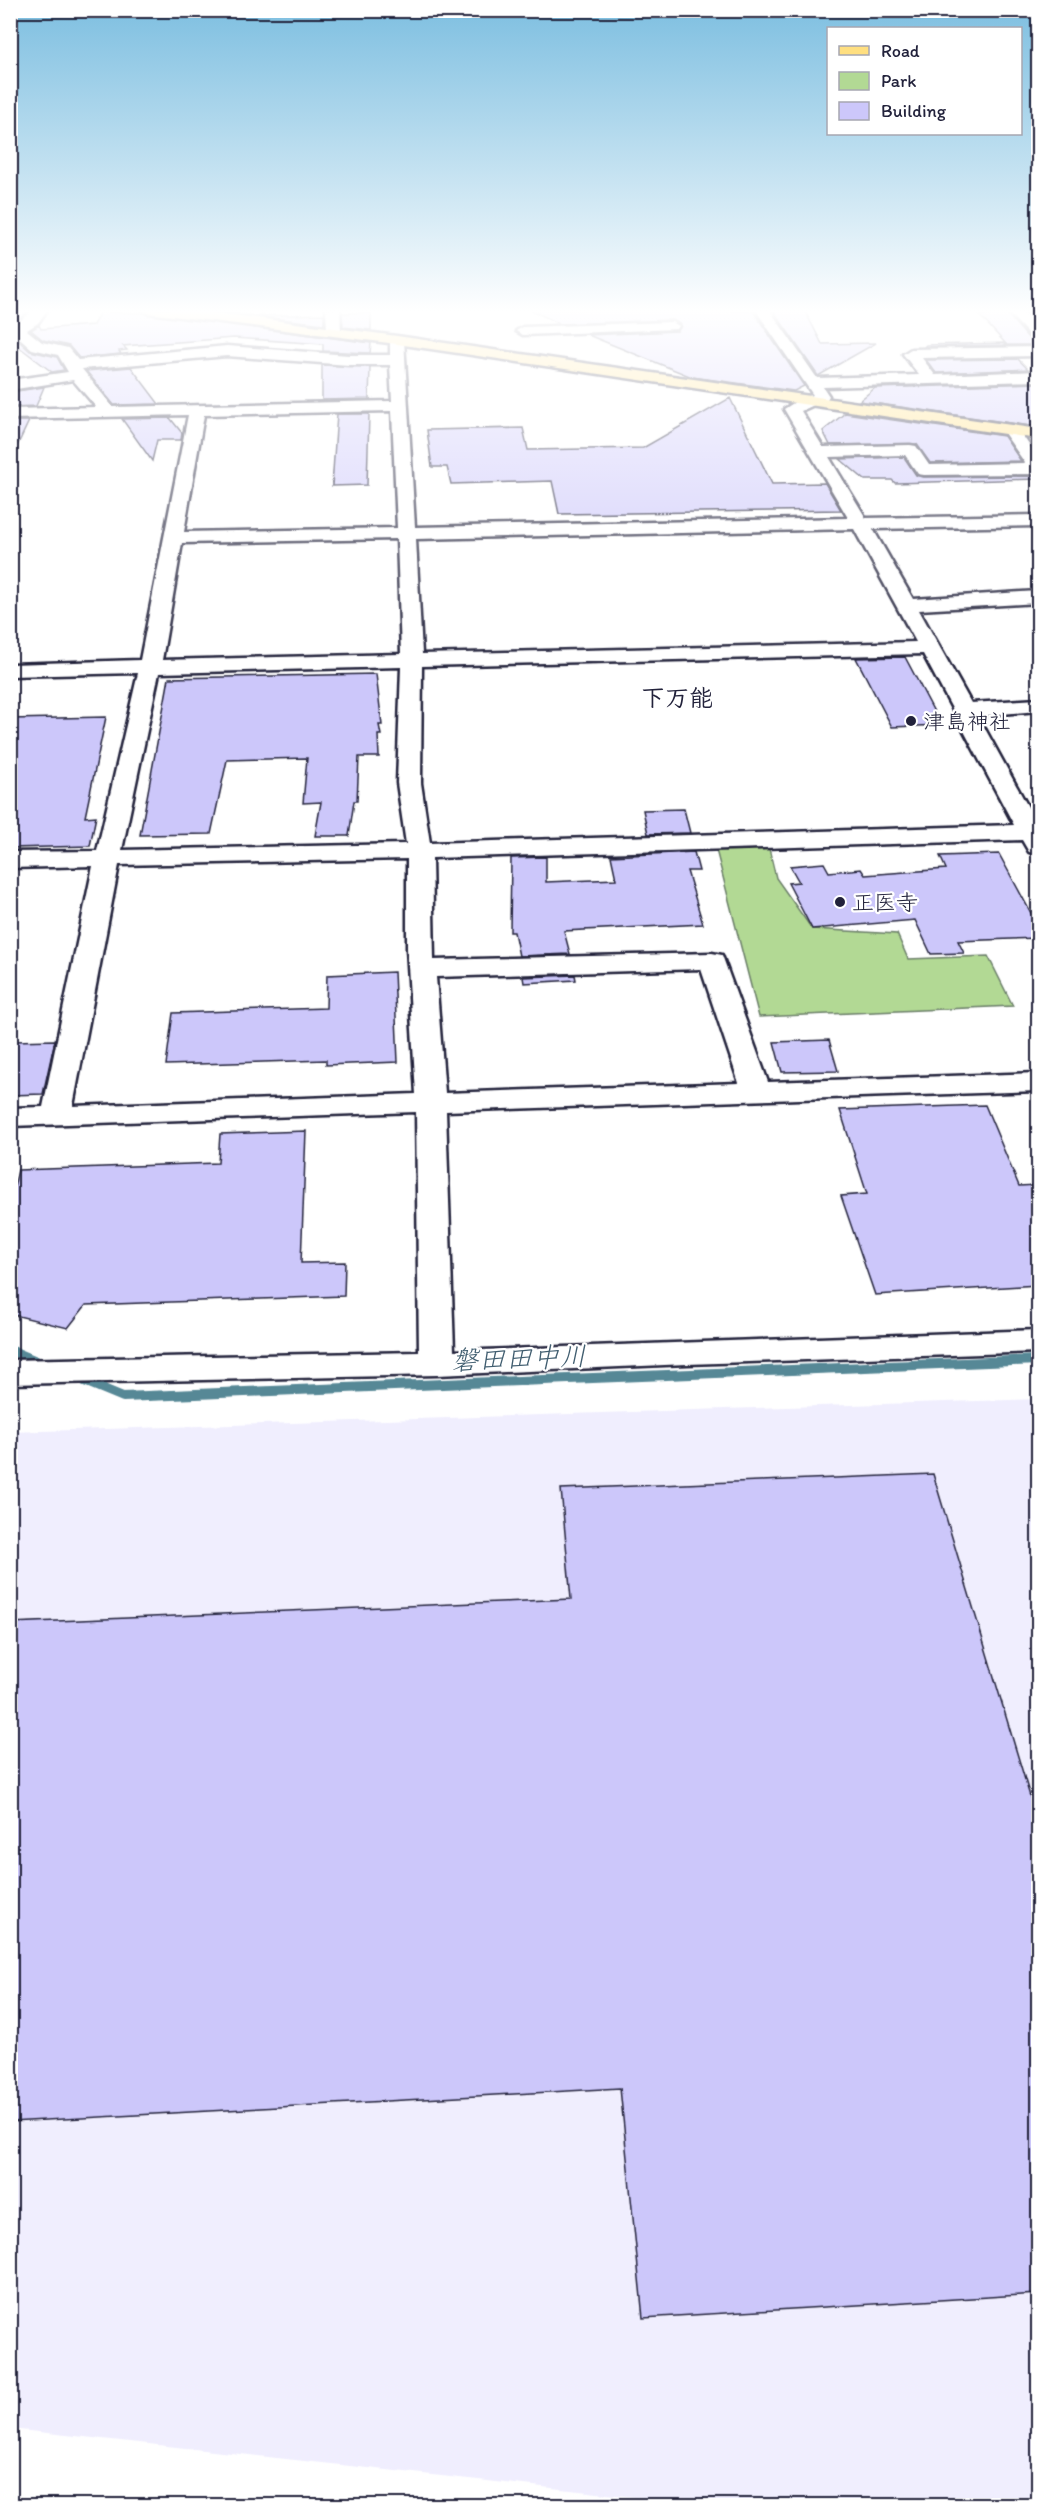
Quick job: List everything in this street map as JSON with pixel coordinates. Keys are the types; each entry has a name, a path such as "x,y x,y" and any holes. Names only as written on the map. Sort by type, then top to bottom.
{"main road":[{"path":"990,426 1038,434"}],"street":[{"path":"56,1115 108,856 150,666 194,426"},
{"path":"401,426 412,660 409,783 419,851 421,969 431,1102 437,1363"},
{"path":"10,860 108,856 1036,837 861,523 803,426"},
{"path":"1010,430 1038,469"},
{"path":"818,452 910,450 924,470 1038,469"},
{"path":"174,538 1038,520"},
{"path":"907,605 1038,597"},
{"path":"10,670 930,648"},
{"path":"965,710 1038,705"},
{"path":"421,969 712,961 756,1091"},
{"path":"10,1117 1038,1082"},
{"path":"10,1372 437,1363 699,1351 1038,1341"}],"shaded area":[{"path":"1038,1399 1038,2505 708,2505 11,2429 10,1432"}],"green space":[{"path":"767,840 776,878 812,929 897,934 908,959 988,956 1013,1006 759,1017 714,842"}],"building":[{"path":"10,426 26,426 10,461"},
{"path":"127,426 177,426 182,433 181,440 157,440 152,461"},
{"path":"336,426 369,426 367,485 332,486"},
{"path":"681,426 744,426 772,484 825,483 841,510 559,514 552,481 451,484 447,467 432,467 427,430 523,428 528,450 643,448"},
{"path":"829,426 938,426 1004,436 1021,461 930,463 916,444 830,445 823,431"},
{"path":"904,457 916,475 924,477 1038,476 1038,479 895,483 892,480 865,480 840,459"},
{"path":"905,657 941,725 892,727 856,658"},
{"path":"376,674 382,725 379,725 381,735 378,735 379,757 359,757 357,801 354,801 349,836 315,836 321,802 303,803 307,758 227,760 211,834 140,835 169,678"},
{"path":"106,717 85,817 96,816 90,846 10,848 10,719"},
{"path":"684,809 690,833 648,834 643,810"},
{"path":"694,852 699,871 687,871 703,924 564,931 570,954 519,956 514,932 510,932 511,858 546,857 546,882 616,879 611,856"},
{"path":"999,854 1038,926 1038,938 958,941 964,953 931,954 915,920 812,929 788,883 799,882 790,866 824,863 829,872 861,869 865,875 946,869 940,856"},
{"path":"394,972 398,1062 326,1065 326,1060 166,1065 173,1013 326,1008 327,975"},
{"path":"575,975 576,980 524,983 523,977"},
{"path":"55,1040 43,1094 10,1095 10,1053 14,1041"},
{"path":"829,1040 838,1071 782,1072 774,1042"},
{"path":"985,1105 1019,1186 1038,1185 1038,1285 875,1295 841,1196 867,1194 840,1110"},
{"path":"306,1131 301,1263 345,1262 344,1296 86,1305 68,1328 10,1314 10,1192 13,1192 18,1170 218,1163 220,1134"},
{"path":"933,1474 1038,1823 1038,2294 643,2318 620,2088 10,2122 10,1623 571,1599 561,1489"}],"waterway":[{"name":"磐田田中川","path":"10,1350 46,1365"},
{"name":"磐田田中川","path":"77,1378 123,1397 1038,1360"}],"place":[{"name":"津島神社","path":"911,721"},
{"name":"正医寺","path":"840,902"}],"district":[{"name":"下万能","path":"677,697"}]}
